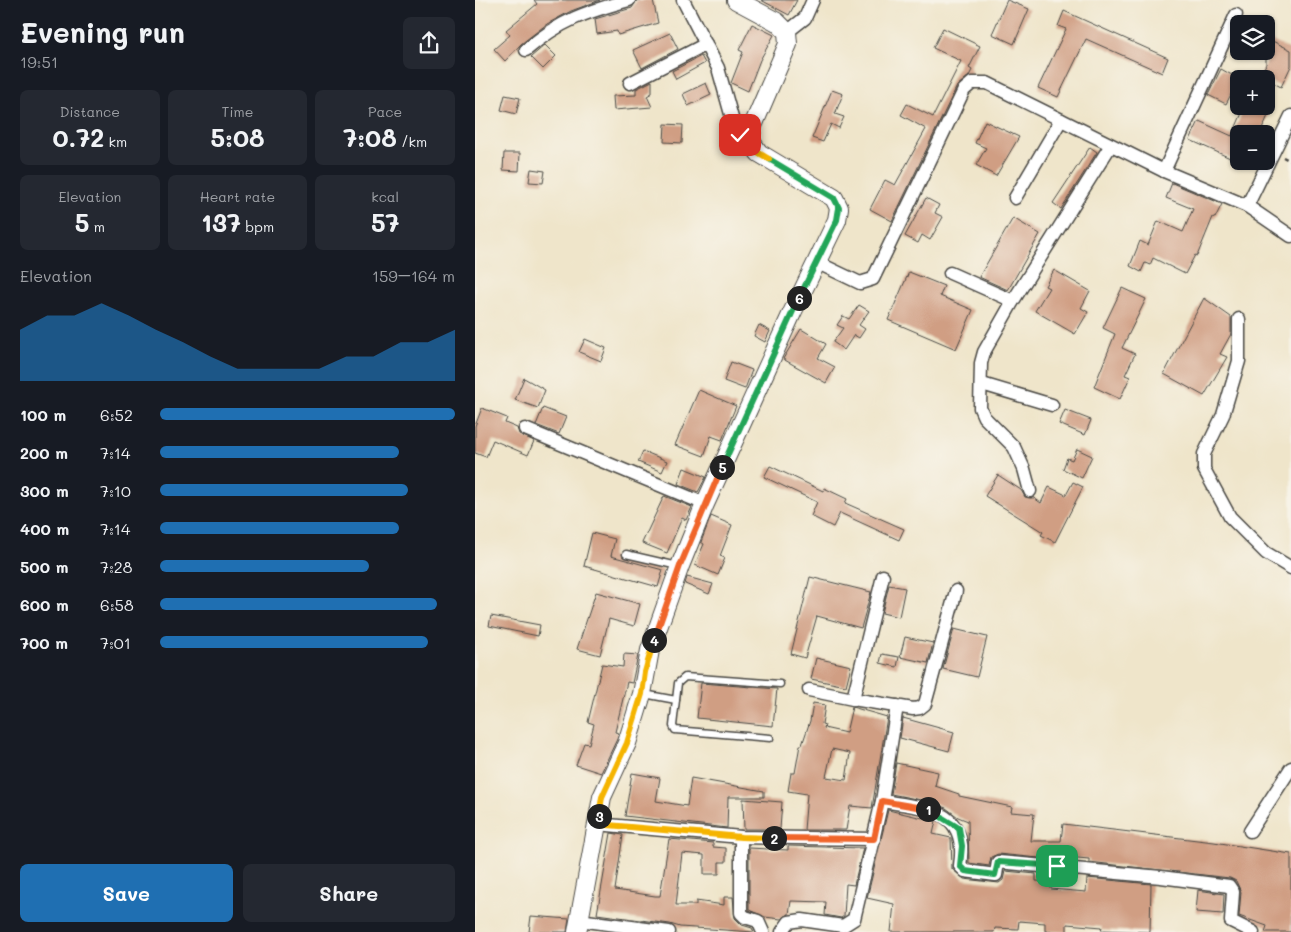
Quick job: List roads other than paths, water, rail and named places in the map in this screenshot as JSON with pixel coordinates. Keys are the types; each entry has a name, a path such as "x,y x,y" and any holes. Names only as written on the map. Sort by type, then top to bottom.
{"street":[{"path":"526,50 565,21 580,14 629,0"},
{"path":"683,0 718,68 734,125 743,140 750,140"},
{"path":"669,932 578,926 602,797 627,743 642,694 650,650 680,566 705,504 837,220 839,208 834,198 759,153 750,140 751,128 788,44 787,32 777,22 736,0"},
{"path":"787,32 805,18 813,0"},
{"path":"1164,171 1230,28"},
{"path":"630,83 706,44"},
{"path":"816,262 860,283 873,279 964,90 972,83 987,83 1164,171 1247,206 1291,236"},
{"path":"1247,206 1291,116"},
{"path":"1015,198 1061,120"},
{"path":"1030,491 1024,469 1014,447 984,417 980,408 981,363 984,352 1013,301 1111,145"},
{"path":"951,272 1013,301"},
{"path":"1239,319 1239,361 1223,415 1203,454 1204,469 1230,517 1266,553 1291,568"},
{"path":"981,384 1052,404"},
{"path":"525,429 705,504"},
{"path":"853,699 883,576"},
{"path":"809,690 913,709 920,708 925,704 956,591"},
{"path":"782,932 789,922 802,920 843,926 849,924 853,919 882,801 897,706"},
{"path":"1250,831 1291,768"},
{"path":"882,801 931,809 952,822 959,828 961,836 960,866 965,871 995,875 998,862 1161,877 1229,886 1233,892 1231,921 1253,932"},
{"path":"597,824 741,837 874,839"},
{"path":"741,837 741,913 758,921 763,932"}],"lane":[{"path":"626,554 680,566"},
{"path":"770,738 675,730 673,726 678,683 685,677 780,684"},
{"path":"642,694 676,700"}]}
